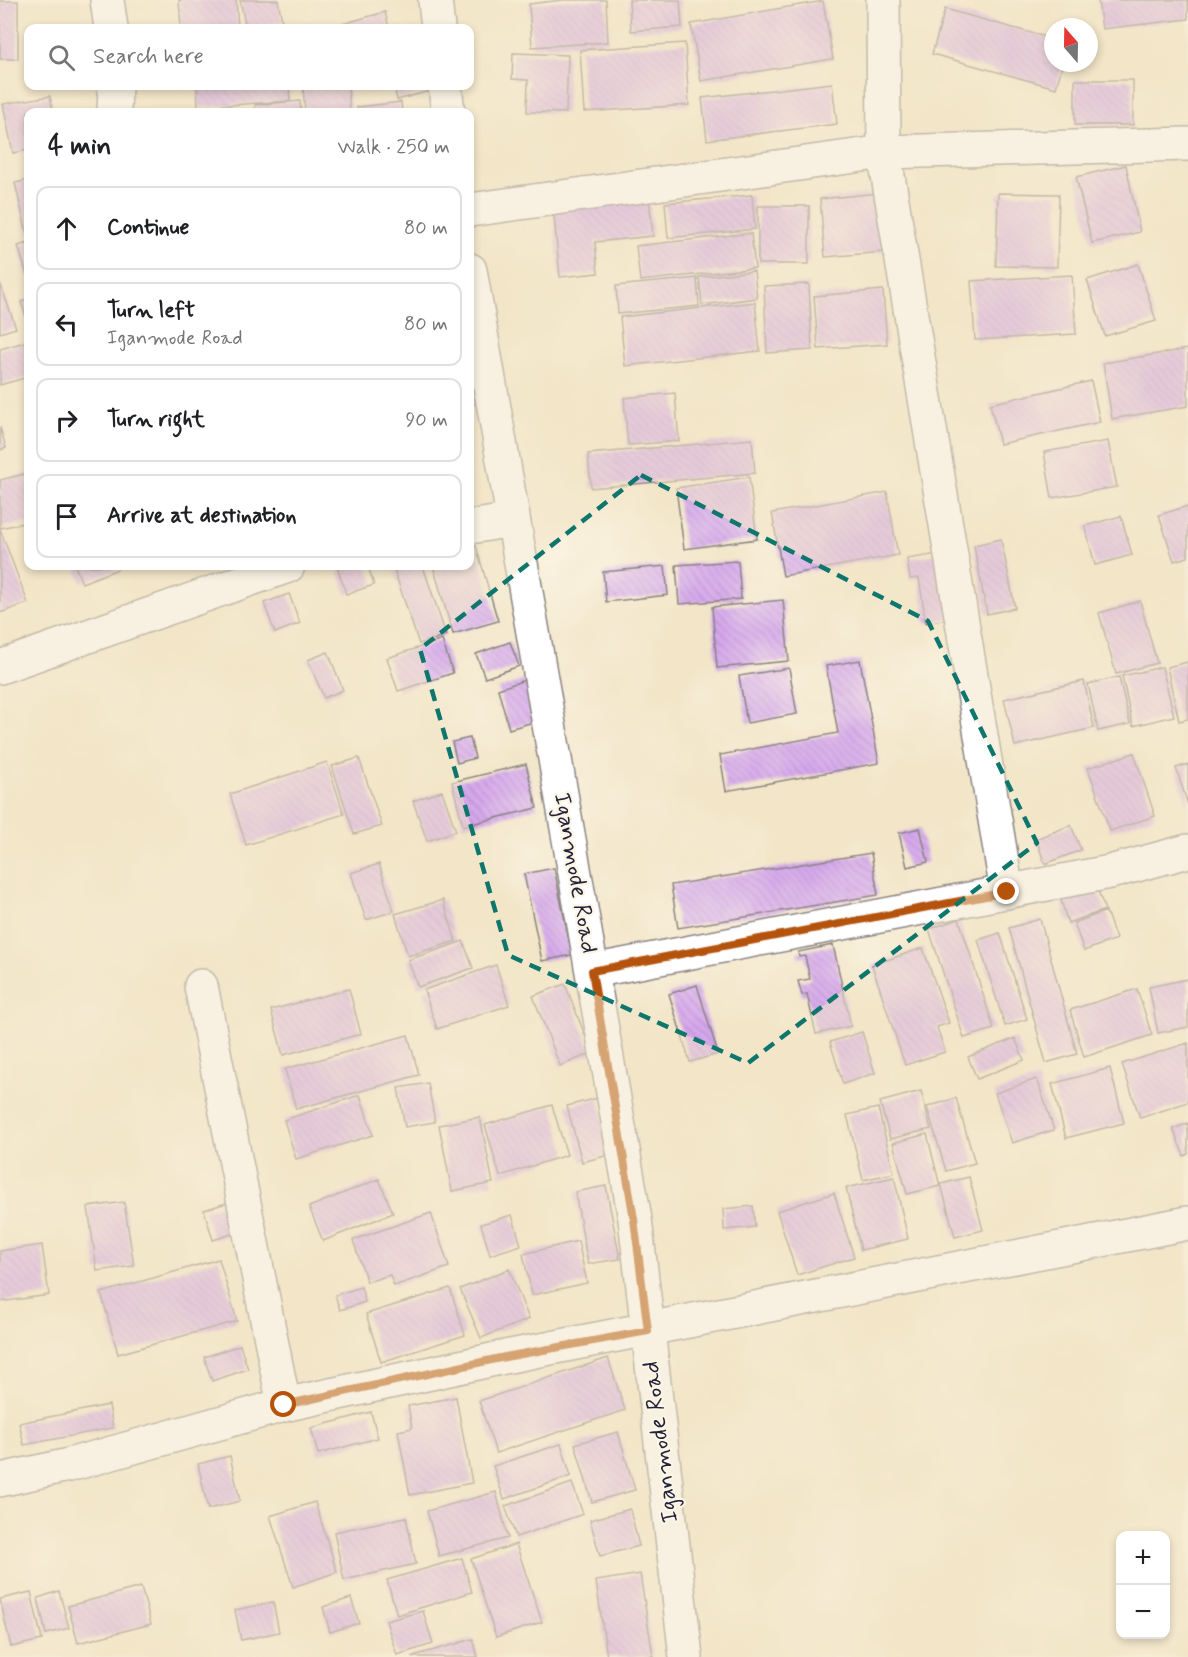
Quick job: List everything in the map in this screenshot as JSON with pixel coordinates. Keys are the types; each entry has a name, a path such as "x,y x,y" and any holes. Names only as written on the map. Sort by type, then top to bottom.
{"street":[{"path":"107,0 110,24"},
{"path":"435,0 438,24"},
{"path":"883,0 884,152 1007,892"},
{"path":"114,108 115,90"},
{"path":"445,90 448,108"},
{"path":"474,209 884,152 1188,144"},
{"name":"Iganmode Road","path":"474,293 634,1219 686,1657"},
{"path":"474,526 513,520"},
{"path":"0,667 220,577 263,570"},
{"path":"592,971 1110,872 1188,851"},
{"path":"201,987 284,1405"},
{"path":"0,1480 69,1465 284,1405 505,1357 648,1331 1188,1223"}],"highlighted area":[{"path":"641,475 928,621 1037,843 748,1063 508,955 420,649"}],"building":[{"path":"179,0 236,0 238,24 181,24"},
{"path":"240,0 278,0 282,21 245,24"},
{"path":"563,0 606,0 608,42 532,47 529,4"},
{"path":"629,0 680,0 682,27 631,31"},
{"path":"1098,0 1188,0 1188,19 1102,29"},
{"path":"0,1 18,1 18,59 0,59"},
{"path":"823,1 833,59 701,81 691,24"},
{"path":"945,9 1044,36 1044,72 1060,72 1056,88 932,54"},
{"path":"385,12 388,24 342,24"},
{"path":"685,43 689,105 584,112 580,50"},
{"path":"513,53 568,55 566,113 527,112 528,80 512,79"},
{"path":"1075,80 1133,80 1133,125 1075,125"},
{"path":"832,83 837,124 707,140 702,98"},
{"path":"197,90 289,90 290,101 198,107"},
{"path":"303,90 348,90 350,108 305,108"},
{"path":"395,90 433,90 397,100"},
{"path":"50,96 52,108 24,108 24,151 13,153 3,104"},
{"path":"300,101 301,108 255,108 255,105"},
{"path":"401,102 402,108 357,108"},
{"path":"1126,165 1140,232 1092,243 1076,177"},
{"path":"24,181 24,221 15,183"},
{"path":"878,193 883,252 825,257 820,199"},
{"path":"998,193 1059,194 1057,267 996,266"},
{"path":"752,195 755,229 668,238 665,203"},
{"path":"649,197 653,236 595,242 598,273 560,277 553,206"},
{"path":"758,206 809,206 809,264 758,264"},
{"path":"751,233 755,268 640,281 636,246"},
{"path":"24,244 24,265 18,246"},
{"path":"1138,264 1156,321 1105,336 1087,280"},
{"path":"754,271 757,298 702,305 699,277"},
{"path":"1072,275 1076,334 975,340 971,281"},
{"path":"697,278 699,306 618,314 616,286"},
{"path":"0,283 16,328 0,333"},
{"path":"809,284 812,350 767,353 764,286"},
{"path":"883,290 887,344 818,349 814,296"},
{"path":"755,302 760,351 625,366 620,317"},
{"path":"24,342 24,378 0,385 0,349"},
{"path":"1188,349 1188,406 1112,419 1103,363"},
{"path":"1091,381 1100,422 1000,444 990,404"},
{"path":"675,393 679,441 628,445 624,398"},
{"path":"0,427 6,448 0,450"},
{"path":"752,439 755,473 591,488 588,454"},
{"path":"1108,441 1117,487 1052,498 1044,452"},
{"path":"24,474 24,523 0,528 0,480"},
{"path":"749,477 757,539 684,549 676,488"},
{"path":"887,492 898,555 783,576 772,513"},
{"path":"1188,506 1188,557 1174,561 1159,515"},
{"path":"1121,516 1132,555 1095,565 1085,526"},
{"path":"0,529 28,603 0,613"},
{"path":"1001,539 1015,608 987,614 974,545"},
{"path":"476,546 498,621 453,634 434,570 474,570 474,547"},
{"path":"944,553 954,618 926,623 919,578 910,579 907,559"},
{"path":"738,561 741,599 679,604 676,565"},
{"path":"665,566 668,595 606,602 603,572"},
{"path":"77,570 115,570 82,583"},
{"path":"338,570 369,570 374,585 346,594"},
{"path":"394,570 424,570 446,635 419,644"},
{"path":"289,594 300,623 275,633 264,603"},
{"path":"783,600 789,661 717,668 712,607"},
{"path":"1140,601 1157,663 1116,674 1099,613"},
{"path":"442,640 453,673 398,691 387,658"},
{"path":"510,642 519,666 485,678 476,654"},
{"path":"328,652 343,690 324,698 308,660"},
{"path":"860,660 879,763 726,791 720,755 838,733 826,666"},
{"path":"1188,662 1188,719 1179,721 1167,667"},
{"path":"1162,667 1174,716 1133,726 1122,676"},
{"path":"789,668 797,714 747,723 739,676"},
{"path":"1119,677 1130,724 1098,731 1088,684"},
{"path":"525,680 537,721 509,729 498,689"},
{"path":"1084,681 1094,728 1015,746 1004,699"},
{"path":"470,738 475,758 457,763 452,742"},
{"path":"1134,753 1155,816 1110,831 1088,768"},
{"path":"359,758 382,826 354,834 332,766"},
{"path":"327,762 344,814 246,845 230,794"},
{"path":"526,764 537,808 463,826 452,782"},
{"path":"1188,764 1188,805 1176,768"},
{"path":"442,791 456,831 427,841 413,801"},
{"path":"1071,825 1081,850 1045,864 1036,839"},
{"path":"920,828 928,862 907,867 899,833"},
{"path":"871,853 878,895 678,928 671,885"},
{"path":"379,864 394,911 366,920 351,873"},
{"path":"554,868 572,955 542,961 524,874"},
{"path":"1095,882 1105,910 1068,923 1059,894"},
{"path":"443,900 456,941 408,956 395,914"},
{"path":"1106,911 1116,939 1084,951 1074,923"},
{"path":"959,919 994,1029 964,1038 929,929"},
{"path":"1040,919 1077,1054 1046,1063 1009,928"},
{"path":"1000,933 1027,1019 1005,1026 978,940"},
{"path":"463,941 473,968 418,987 408,960"},
{"path":"833,945 851,1026 816,1034 807,994 802,995 798,981 810,979 805,956 799,957 798,952"},
{"path":"923,948 949,1023 937,1027 945,1052 905,1065 872,965"},
{"path":"496,965 509,1005 437,1029 424,990"},
{"path":"1188,979 1188,1027 1158,1033 1149,987"},
{"path":"565,984 592,1053 560,1066 533,996"},
{"path":"697,985 718,1054 690,1062 669,994"},
{"path":"349,989 361,1034 283,1055 271,1010"},
{"path":"1137,989 1152,1035 1084,1057 1070,1010"},
{"path":"862,1032 875,1073 843,1084 830,1042"},
{"path":"408,1035 419,1075 296,1109 285,1069"},
{"path":"1015,1038 1024,1060 977,1079 968,1057"},
{"path":"1188,1043 1188,1102 1140,1118 1122,1064"},
{"path":"1110,1068 1124,1123 1066,1138 1052,1084"},
{"path":"1037,1079 1054,1130 1012,1143 995,1093"},
{"path":"428,1083 435,1122 405,1127 398,1088"},
{"path":"921,1091 931,1129 890,1139 880,1102"},
{"path":"360,1095 373,1135 296,1159 284,1120"},
{"path":"598,1098 613,1154 582,1162 567,1106"},
{"path":"956,1098 975,1163 946,1171 927,1107"},
{"path":"552,1105 567,1155 500,1176 485,1125"},
{"path":"878,1108 894,1173 863,1180 847,1115"},
{"path":"480,1117 493,1183 452,1191 439,1125"},
{"path":"1188,1123 1188,1154 1184,1156 1173,1129"},
{"path":"927,1134 940,1186 907,1194 893,1143"},
{"path":"894,1177 908,1239 861,1250 846,1188"},
{"path":"969,1177 983,1230 955,1237 941,1184"},
{"path":"379,1179 393,1213 323,1241 309,1207"},
{"path":"606,1186 620,1259 588,1264 575,1192"},
{"path":"834,1193 854,1257 797,1275 777,1211"},
{"path":"236,1200 245,1230 213,1240 204,1210"},
{"path":"124,1202 134,1266 97,1271 88,1207"},
{"path":"753,1206 755,1227 724,1230 723,1209"},
{"path":"431,1213 449,1267 394,1286 390,1275 367,1282 353,1240"},
{"path":"512,1215 521,1245 490,1255 481,1224"},
{"path":"578,1241 587,1283 532,1295 523,1254"},
{"path":"42,1245 49,1295 0,1302 0,1251"},
{"path":"219,1259 237,1321 118,1354 101,1293"},
{"path":"509,1269 529,1319 481,1338 460,1289"},
{"path":"361,1287 365,1302 340,1310 335,1295"},
{"path":"450,1288 465,1335 381,1362 366,1314"},
{"path":"240,1345 248,1369 212,1381 204,1357"},
{"path":"608,1358 625,1410 496,1453 479,1401"},
{"path":"456,1397 472,1483 410,1495 398,1431 412,1428 408,1406"},
{"path":"109,1405 113,1428 24,1445 19,1423"},
{"path":"371,1412 378,1438 318,1454 311,1428"},
{"path":"618,1432 635,1490 592,1502 575,1444"},
{"path":"561,1444 571,1476 504,1499 493,1466"},
{"path":"230,1456 240,1501 208,1509 198,1464"},
{"path":"572,1483 583,1514 516,1537 505,1506"},
{"path":"496,1492 508,1538 439,1556 427,1511"},
{"path":"315,1502 337,1572 293,1587 270,1516"},
{"path":"630,1509 639,1546 600,1556 590,1520"},
{"path":"406,1517 416,1564 344,1580 334,1532"},
{"path":"516,1544 542,1622 496,1637 471,1559"},
{"path":"462,1558 472,1592 397,1615 387,1580"},
{"path":"640,1574 653,1656 607,1657 596,1581"},
{"path":"141,1587 151,1624 78,1643 68,1606"},
{"path":"59,1591 69,1628 46,1634 38,1598"},
{"path":"31,1592 42,1640 11,1647 0,1599"},
{"path":"351,1598 359,1623 330,1632 323,1607"},
{"path":"273,1602 279,1632 241,1640 235,1610"},
{"path":"423,1611 433,1644 397,1655 386,1621"},
{"path":"473,1639 478,1657 413,1657 413,1656"}],"route":[{"path":"284,1405 369,1389 505,1357 648,1331 634,1219 592,971 1007,892"}]}
